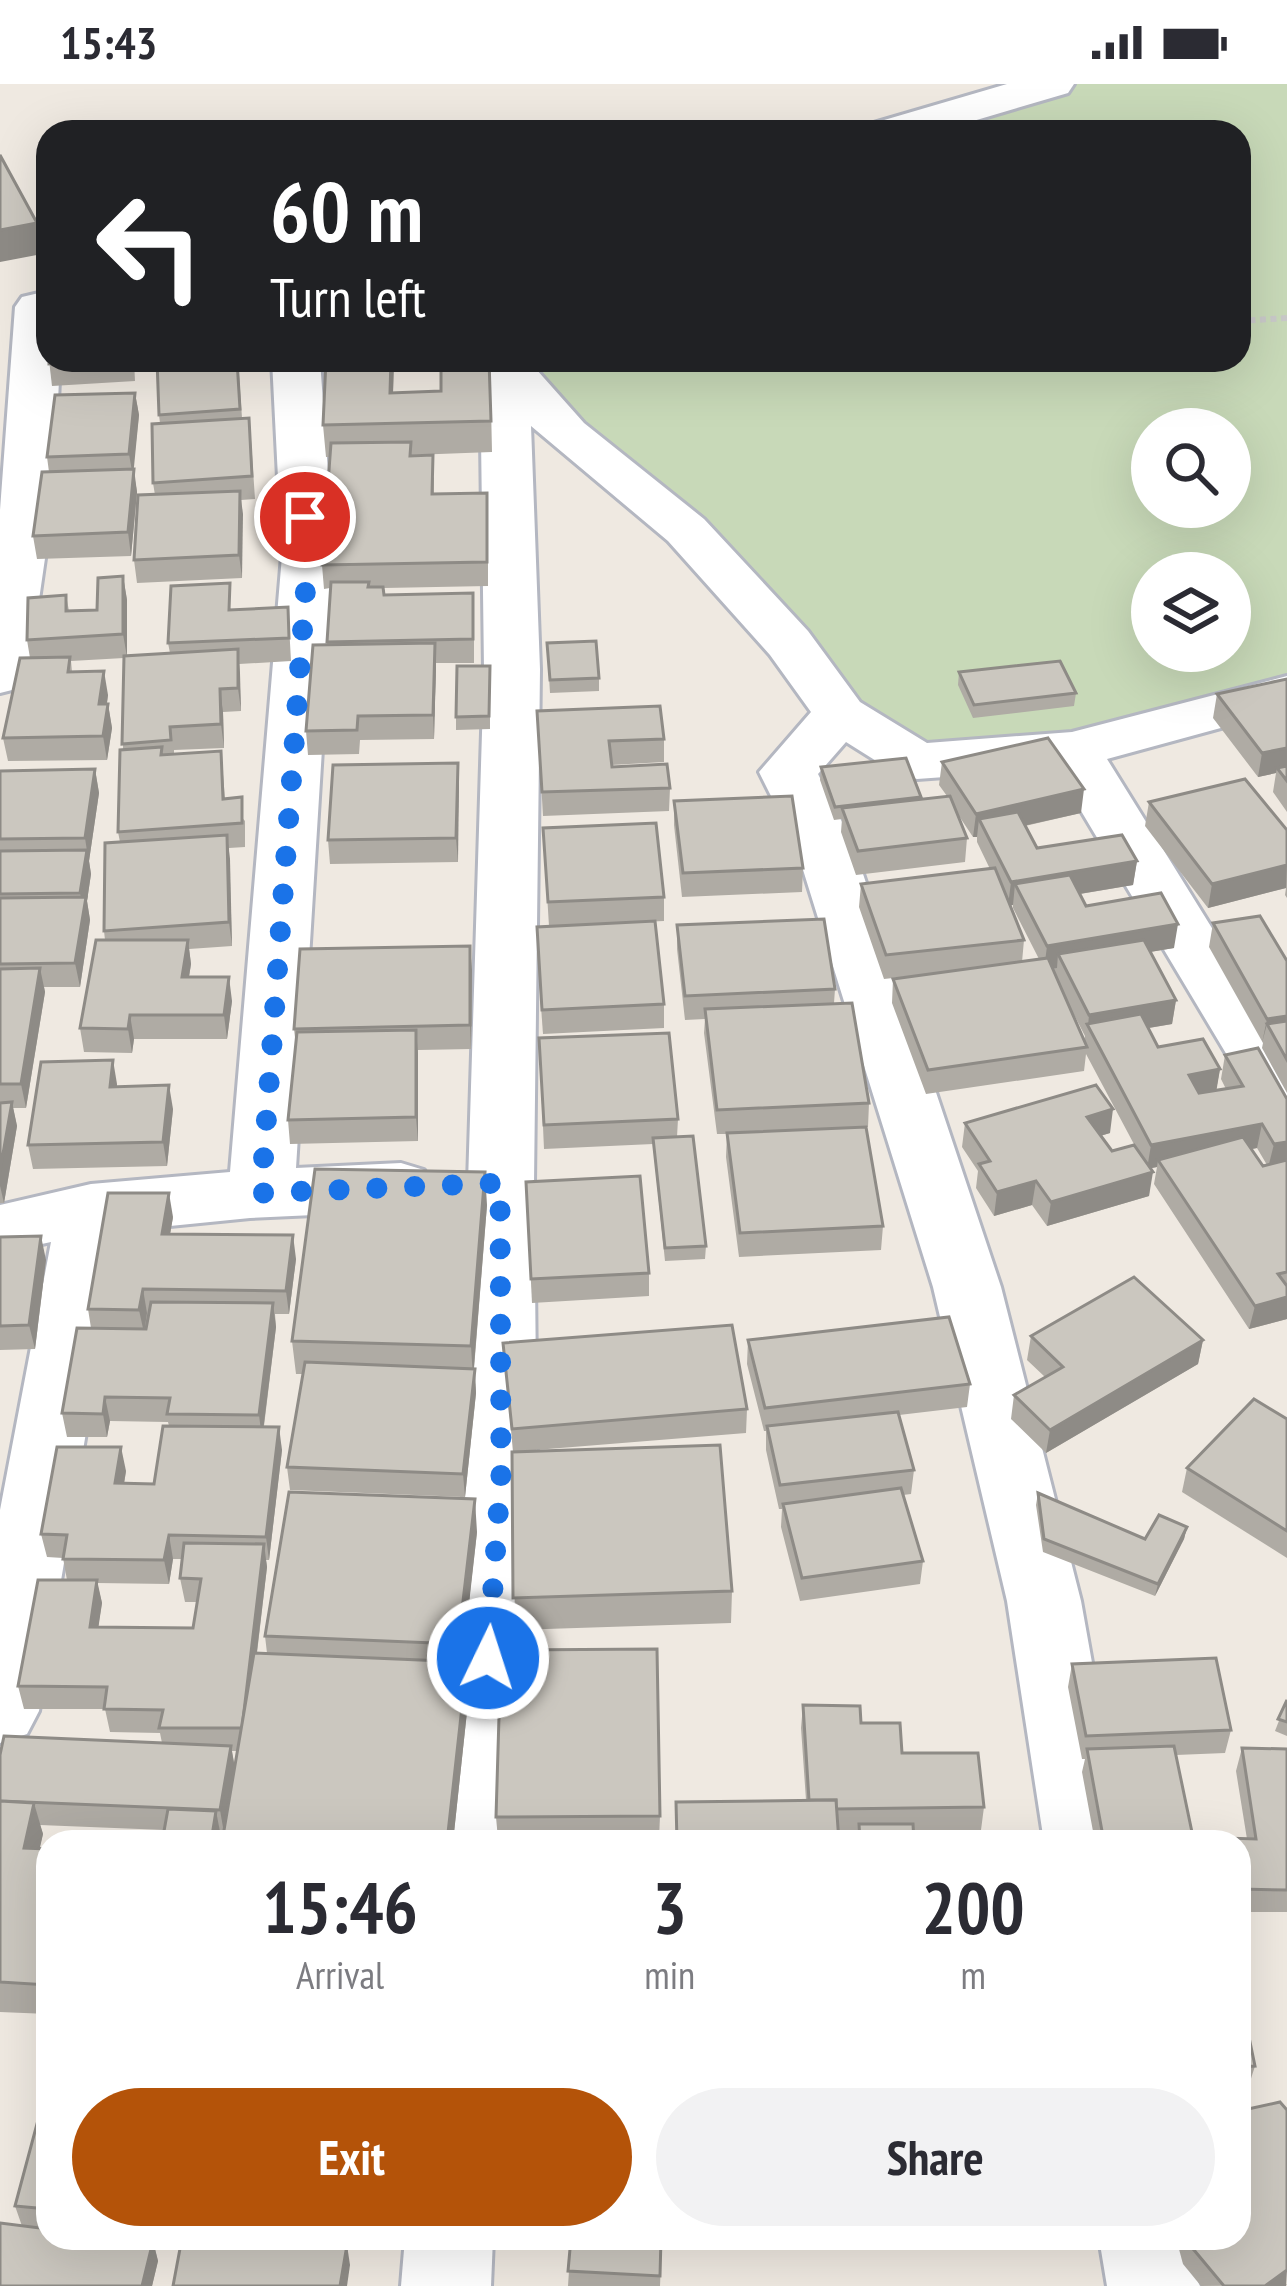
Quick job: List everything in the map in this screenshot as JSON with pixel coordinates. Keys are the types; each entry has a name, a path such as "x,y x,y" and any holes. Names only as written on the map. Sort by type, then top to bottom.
{"street":[{"path":"930,120 1053,84"},
{"path":"0,676 27,503 29,308"},
{"path":"261,1193 308,556 297,372"},
{"path":"477,1830 501,1474 500,1183 512,669 505,372"},
{"path":"511,372 566,434 686,530 790,643 841,713 917,761 1073,750 1287,693"},
{"path":"841,713 788,772 824,844 967,1287 1044,1601 1082,1830"},
{"path":"1073,750 1287,1100"},
{"path":"0,1229 91,1208 261,1193 500,1183"},
{"path":"0,1712 91,1208"},
{"path":"446,2286 448,2250"},
{"path":"1144,2250 1146,2274 1155,2286"}],"path":[{"path":"1251,320 1287,318"}],"green space":[{"path":"1053,84 1287,84 1287,693 917,761 516,372 1251,372 1251,120 930,120"}],"building":[{"path":"0,155 36,223 0,230"},
{"path":"157,372 238,372 240,409 159,415"},
{"path":"325,372 391,372 390,393 441,391 441,372 489,372 491,421 323,425"},
{"path":"135,393 129,454 47,457 55,395"},
{"path":"249,418 252,476 153,483 152,424"},
{"path":"411,442 410,456 433,455 432,494 487,493 487,562 322,565 331,443"},
{"path":"134,469 128,532 33,536 42,472"},
{"path":"240,491 239,555 134,560 138,495"},
{"path":"123,576 123,634 27,640 28,598 66,595 66,611 97,610 98,578"},
{"path":"331,582 369,582 368,587 383,587 384,595 473,593 473,639 327,642"},
{"path":"230,583 229,610 288,607 289,638 168,643 171,586"},
{"path":"596,641 599,678 550,680 547,643"},
{"path":"435,643 433,715 358,716 357,730 306,731 313,645"},
{"path":"238,649 238,688 220,689 221,724 170,727 171,740 122,744 124,656"},
{"path":"70,657 68,672 104,671 99,704 108,704 103,736 3,738 20,658"},
{"path":"1060,661 1076,693 974,705 959,672"},
{"path":"457,666 490,666 489,716 456,717"},
{"path":"1287,679 1287,748 1262,753 1217,694"},
{"path":"660,706 664,739 609,741 612,767 667,764 670,788 542,792 537,711"},
{"path":"1048,738 1084,789 976,814 942,762"},
{"path":"162,747 161,755 221,751 223,799 242,797 242,823 118,832 120,750"},
{"path":"906,758 921,797 835,807 821,767"},
{"path":"458,763 456,838 328,840 333,765"},
{"path":"95,769 85,838 0,839 0,771"},
{"path":"1245,779 1287,830 1287,865 1212,884 1149,802"},
{"path":"792,796 803,868 683,873 674,801"},
{"path":"950,796 967,838 858,851 842,808"},
{"path":"1018,812 1037,848 1122,835 1137,861 1011,882 979,819"},
{"path":"656,823 664,897 548,902 543,828"},
{"path":"227,835 229,922 104,931 105,843"},
{"path":"87,850 80,893 0,894 0,851"},
{"path":"995,868 1024,940 886,955 861,884"},
{"path":"1070,875 1086,906 1161,893 1178,924 1047,946 1015,884"},
{"path":"86,897 75,963 0,964 0,898"},
{"path":"1260,916 1287,961 1287,1016 1267,1019 1213,923"},
{"path":"824,919 835,989 685,996 677,925"},
{"path":"655,921 664,1004 542,1010 537,927"},
{"path":"96,940 188,940 182,977 229,977 224,1015 130,1015 128,1029 80,1028"},
{"path":"1144,940 1176,1000 1089,1015 1058,954"},
{"path":"470,946 470,1025 294,1029 300,949"},
{"path":"1048,958 1087,1047 928,1070 893,979"},
{"path":"40,968 21,1084 0,1084 0,969"},
{"path":"852,1003 869,1103 717,1110 705,1009"},
{"path":"1141,1014 1158,1047 1203,1039 1220,1069 1189,1075 1199,1093 1243,1086 1225,1055 1258,1048 1287,1099 1287,1142 1274,1144 1262,1124 1151,1145 1087,1024"},
{"path":"1287,1021 1287,1060 1267,1024"},
{"path":"416,1030 416,1117 288,1120 297,1032"},
{"path":"669,1033 678,1119 544,1125 539,1038"},
{"path":"113,1060 110,1087 169,1085 163,1142 28,1145 41,1062"},
{"path":"1096,1085 1113,1109 1087,1117 1112,1151 1134,1145 1153,1172 1051,1202 1036,1181 997,1192 979,1164 990,1161 965,1123"},
{"path":"12,1102 0,1171 0,1103"},
{"path":"866,1127 883,1226 740,1233 727,1133"},
{"path":"693,1136 706,1246 665,1248 653,1138"},
{"path":"1243,1137 1263,1166 1287,1160 1287,1272 1278,1274 1287,1286 1287,1297 1255,1306 1158,1160"},
{"path":"315,1169 485,1172 471,1346 292,1341"},
{"path":"640,1176 649,1273 531,1279 526,1182"},
{"path":"108,1193 169,1193 162,1234 293,1235 286,1291 143,1289 139,1310 88,1309"},
{"path":"41,1236 29,1325 0,1326 0,1237"},
{"path":"1134,1277 1203,1340 1050,1430 1014,1395 1063,1367 1031,1336"},
{"path":"151,1302 273,1303 259,1415 167,1414 170,1398 105,1397 103,1414 62,1413 77,1328 146,1329"},
{"path":"949,1317 970,1384 765,1408 748,1340"},
{"path":"732,1325 747,1409 512,1429 503,1343"},
{"path":"305,1362 475,1369 463,1474 287,1467"},
{"path":"1254,1399 1287,1419 1287,1531 1187,1468"},
{"path":"898,1412 914,1470 780,1485 767,1426"},
{"path":"163,1426 279,1427 266,1537 169,1535 164,1560 63,1559 67,1535 41,1534 57,1447 121,1447 115,1483 154,1484"},
{"path":"720,1445 732,1591 513,1598 512,1452"},
{"path":"901,1488 923,1561 802,1578 783,1504"},
{"path":"289,1492 475,1499 458,1644 265,1636"},
{"path":"1038,1493 1145,1539 1159,1515 1187,1527 1158,1584 1044,1539"},
{"path":"184,1543 264,1544 242,1728 159,1728 163,1710 104,1709 107,1687 18,1686 38,1580 97,1580 90,1627 193,1628 201,1579 180,1578"},
{"path":"657,1649 660,1816 496,1817 501,1650"},
{"path":"254,1653 467,1662 448,1830 224,1830"},
{"path":"1216,1658 1231,1730 1086,1736 1072,1664"},
{"path":"1287,1700 1287,1722 1278,1719"},
{"path":"803,1705 860,1706 861,1723 900,1723 902,1753 978,1753 984,1807 836,1809 836,1800 809,1800"},
{"path":"4,1736 231,1746 220,1810 0,1801"},
{"path":"1174,1746 1192,1830 1102,1830 1087,1749"},
{"path":"1242,1748 1287,1749 1287,1890 1251,1889 1251,1839 1256,1839"},
{"path":"836,1800 838,1830 677,1830 676,1802"},
{"path":"0,1801 34,1803 24,1848 36,1848 36,1984 0,1982"},
{"path":"168,1809 216,1811 213,1830 164,1830"},
{"path":"859,1824 913,1824 913,1830 859,1830"},
{"path":"1280,2102 1287,2110 1287,2270 1265,2286 1224,2286 1194,2250 1251,2250 1251,2108"},
{"path":"36,2127 36,2208 15,2206"},
{"path":"0,2223 36,2228 36,2250 151,2250 142,2286 0,2286"},
{"path":"180,2250 346,2250 340,2286 173,2286"},
{"path":"570,2250 661,2250 660,2276 568,2271"}],"route":[{"path":"305,517 308,556 261,1193 500,1183 501,1474 488,1658"}]}
